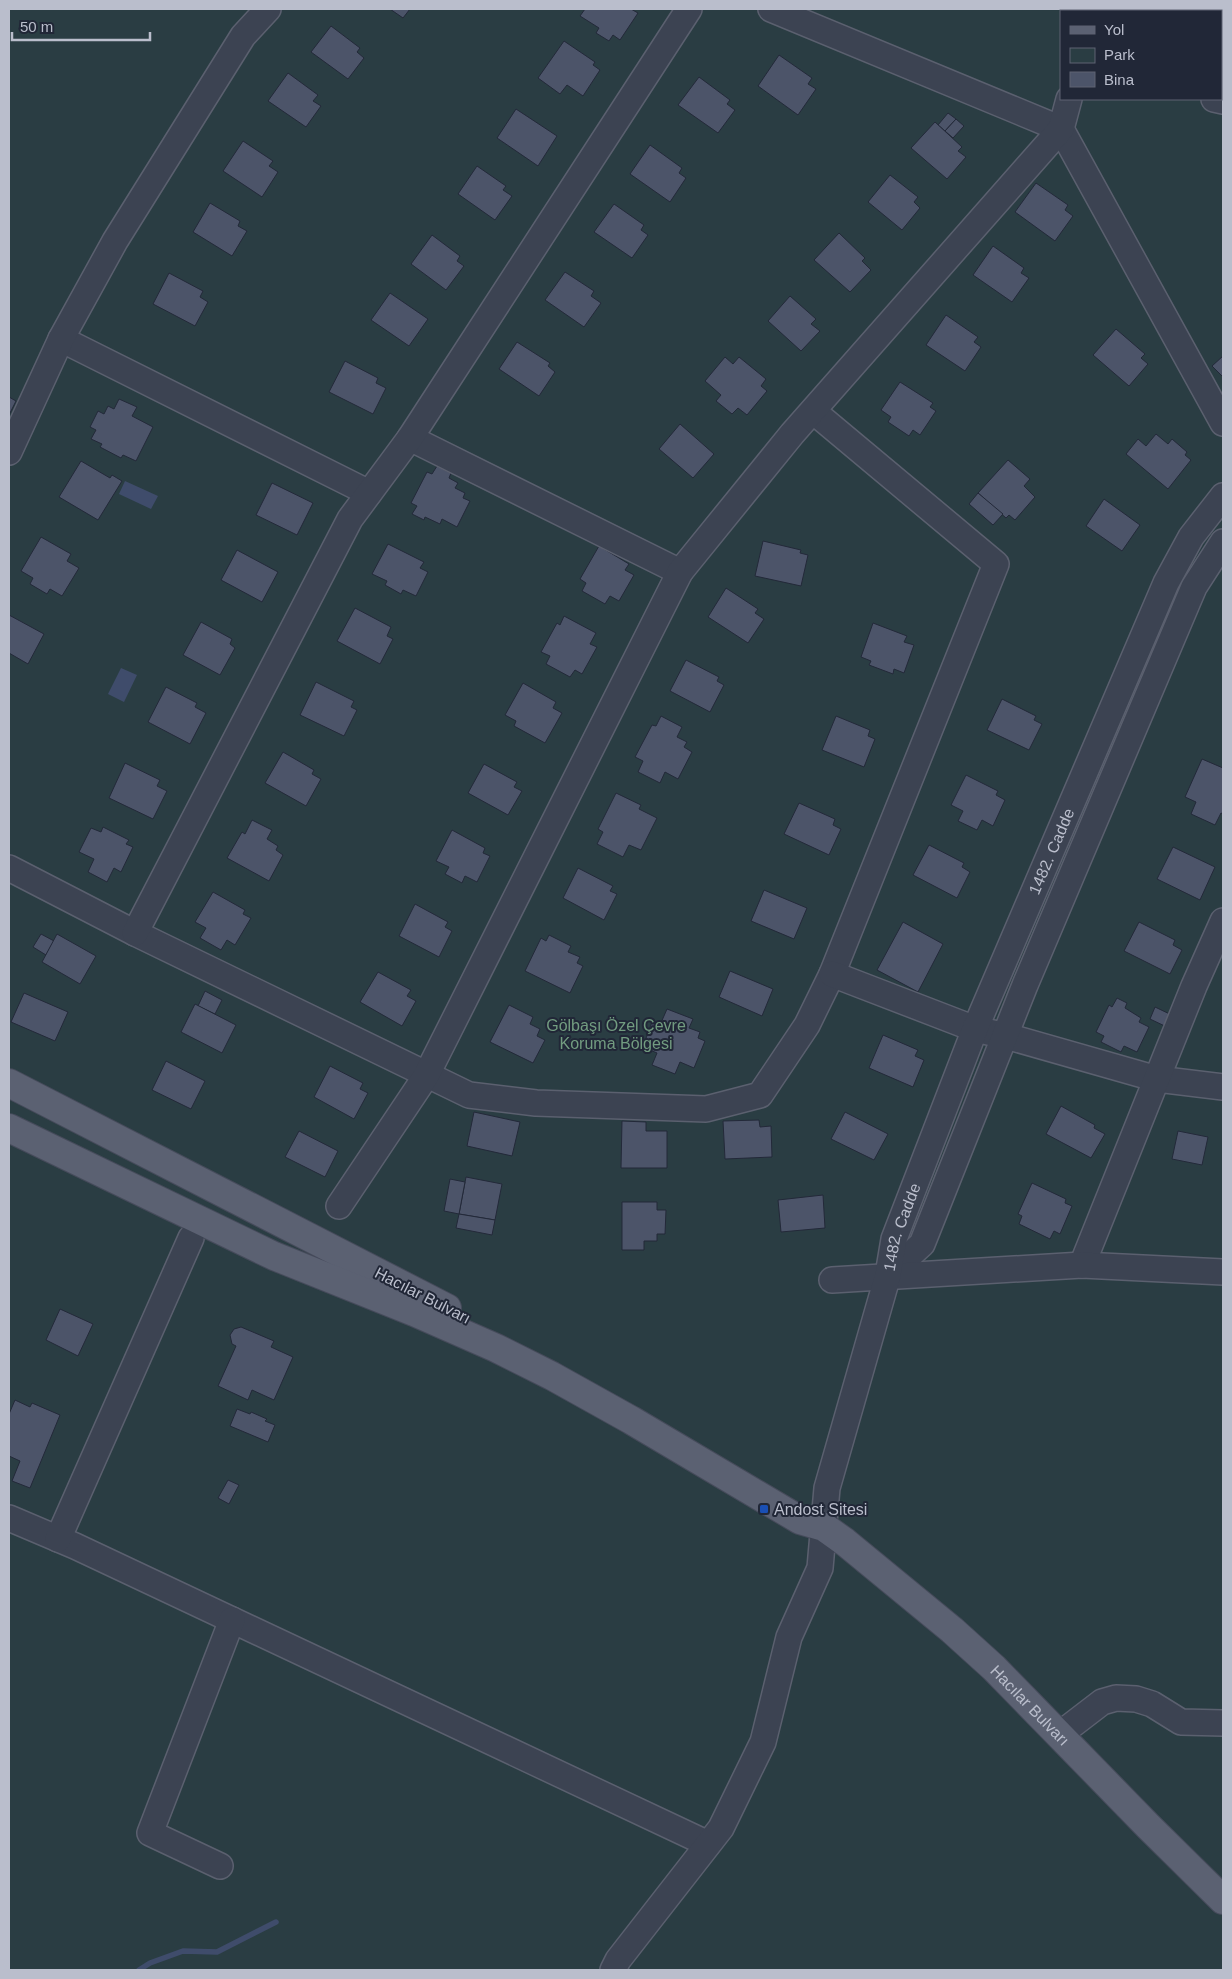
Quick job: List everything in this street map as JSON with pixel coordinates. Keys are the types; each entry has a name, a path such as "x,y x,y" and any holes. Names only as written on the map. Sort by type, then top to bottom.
{"main road":[{"name":"Hacılar Bulvarı","path":"9,1082 614,1392 763,1477 807,1506 824,1527 864,1556 994,1668 1223,1900"},
{"name":"Hacılar Bulvarı","path":"9,1128 274,1256 414,1312 496,1348 608,1406 800,1520 824,1527"}],"street":[{"path":"9,452 61,339 115,241 244,36 268,9"},
{"path":"134,933 350,519 410,438 689,9"},
{"path":"772,9 1061,129 1223,423"},
{"path":"339,1206 426,1076 680,572 814,410 1061,129 1069,100"},
{"path":"61,339 369,493"},
{"path":"9,868 134,933 469,1096 536,1103 706,1109 760,1095 807,1025 832,974 996,564 814,410"},
{"path":"410,438 680,572"},
{"name":"1482. Cadde","path":"888,1276 894,1239 974,1029 1166,583 1191,537 1223,496"},
{"name":"1482. Cadde","path":"888,1276 922,1244 1025,985 1194,587 1223,542"},
{"path":"1082,1265 1223,921"},
{"path":"832,974 974,1029 1006,1036 1157,1079 1223,1087"},
{"path":"58,1539 190,1238"},
{"path":"832,1280 1082,1265 1223,1272"},
{"path":"613,1970 618,1960 721,1828 763,1742 789,1637 820,1568 827,1488 888,1276"},
{"path":"9,1518 232,1620 708,1844"},
{"path":"220,1866 150,1833 232,1620"},
{"path":"1059,1735 1102,1702 1116,1698 1136,1699 1152,1704 1181,1722 1223,1723"}],"green space":[{"name":"Gölbaşı Özel Çevre Koruma Bölgesi","path":"9,9 1223,9 1223,1970 9,1970"}],"water":[{"path":"125,481 158,496 151,509 119,494"},
{"path":"121,668 137,675 124,702 108,694"}],"building":[{"path":"390,9 410,9 403,18"},
{"path":"585,9 631,9 638,13 620,40 613,35 609,41 596,33 599,28 580,16"},
{"path":"331,26 360,48 357,52 364,58 348,79 311,52"},
{"path":"564,41 595,62 593,65 600,70 583,96 567,85 560,94 538,78"},
{"path":"779,55 812,78 808,84 816,89 798,115 758,86"},
{"path":"288,73 318,95 313,101 321,106 306,127 268,101"},
{"path":"699,77 730,100 727,104 735,110 718,133 678,105"},
{"path":"516,109 557,136 538,166 497,138"},
{"path":"948,113 956,119 945,131 938,125"},
{"path":"956,119 964,126 953,138 945,131"},
{"path":"935,122 962,147 958,151 966,157 947,179 911,148"},
{"path":"243,141 273,161 269,166 278,172 262,197 223,171"},
{"path":"650,145 682,168 679,173 686,178 670,202 630,174"},
{"path":"477,166 506,186 503,190 512,196 495,220 458,194"},
{"path":"890,175 918,197 914,202 920,208 902,230 868,202"},
{"path":"1036,183 1068,205 1065,210 1073,216 1055,241 1015,212"},
{"path":"210,203 240,221 238,226 247,231 232,256 193,232"},
{"path":"614,204 644,225 641,230 648,235 632,258 594,232"},
{"path":"839,233 865,258 862,261 871,270 850,292 814,260"},
{"path":"432,235 460,256 457,261 464,266 446,290 411,264"},
{"path":"993,246 1024,268 1021,273 1029,278 1012,302 973,275"},
{"path":"565,272 594,291 591,296 601,303 584,327 545,300"},
{"path":"169,273 203,291 200,297 208,302 195,326 153,304"},
{"path":"390,293 428,319 409,346 371,320"},
{"path":"790,296 816,319 811,324 820,331 801,351 768,321"},
{"path":"946,315 978,337 974,342 981,347 965,371 926,345"},
{"path":"1116,329 1145,354 1141,358 1148,364 1129,386 1093,355"},
{"path":"517,342 550,363 548,366 555,372 539,396 499,369"},
{"path":"1223,356 1223,377 1212,366"},
{"path":"725,357 733,364 739,357 766,379 761,386 767,391 747,415 738,408 732,414 716,401 721,395 705,381"},
{"path":"345,361 378,378 376,383 386,388 373,414 329,392"},
{"path":"900,382 933,403 930,407 936,411 920,435 913,430 909,436 888,422 891,417 881,410"},
{"path":"9,397 16,401 9,415"},
{"path":"119,399 137,407 132,416 153,427 136,461 123,455 121,458 100,447 102,444 91,439 96,430 90,427 98,411 104,414 108,406 114,409"},
{"path":"680,424 714,454 693,478 659,449"},
{"path":"1156,434 1168,444 1172,439 1187,452 1185,455 1191,460 1168,489 1126,454 1138,439 1146,446"},
{"path":"1008,460 1030,479 1024,486 1035,497 1015,520 1009,515 1006,518 978,493"},
{"path":"81,461 110,478 112,475 122,481 98,520 59,497"},
{"path":"437,466 451,473 449,478 458,483 455,488 465,493 463,498 470,501 457,527 442,519 440,524 425,517 424,520 412,514 417,506 411,503 427,472 432,474"},
{"path":"272,483 313,503 297,535 256,515"},
{"path":"978,493 1003,514 993,525 969,504"},
{"path":"1104,499 1140,525 1122,551 1086,526"},
{"path":"41,537 71,554 67,561 79,568 62,596 50,589 47,594 30,584 33,578 21,571"},
{"path":"763,541 801,550 800,553 808,555 801,586 755,576"},
{"path":"388,544 424,562 420,568 428,572 416,596 403,590 401,594 385,585 387,581 372,574"},
{"path":"599,546 629,564 625,570 634,575 619,601 610,596 605,604 582,591 586,583 580,579"},
{"path":"237,550 278,572 262,602 221,580"},
{"path":"726,588 758,609 755,613 764,619 748,643 708,617"},
{"path":"355,608 391,627 387,636 393,639 380,664 337,641"},
{"path":"9,615 44,634 28,664 9,653"},
{"path":"564,616 596,633 590,644 597,647 582,674 575,670 570,677 546,664 550,656 541,652 557,623 560,625"},
{"path":"201,622 232,639 230,644 235,648 220,675 183,655"},
{"path":"873,623 907,636 904,642 914,645 904,673 894,669 893,674 869,665 871,661 861,657"},
{"path":"686,660 719,677 717,681 724,685 710,712 670,691"},
{"path":"316,682 354,701 351,707 357,710 344,736 300,715"},
{"path":"523,683 556,702 553,708 562,713 545,743 514,726 516,721 505,715"},
{"path":"166,687 197,703 195,707 206,713 190,744 148,722"},
{"path":"1002,699 1036,716 1034,720 1042,724 1029,750 987,730"},
{"path":"661,716 682,727 677,737 687,742 684,747 692,752 678,779 665,772 660,783 638,772 643,761 635,757 652,725 656,726"},
{"path":"836,716 870,730 868,736 875,739 864,767 822,750"},
{"path":"283,752 314,770 312,774 321,779 306,806 265,783"},
{"path":"1202,759 1223,768 1223,814 1221,813 1215,825 1191,814 1196,802 1185,797"},
{"path":"125,763 160,780 157,786 167,791 153,819 109,798"},
{"path":"484,764 517,782 514,787 522,791 508,815 468,793"},
{"path":"966,775 998,791 996,795 1005,800 993,826 982,820 977,830 958,821 963,811 951,805"},
{"path":"616,793 641,805 639,809 657,818 641,850 629,845 623,857 597,844 603,832 598,829"},
{"path":"799,803 835,819 833,825 841,829 829,855 784,834"},
{"path":"252,820 272,830 267,839 278,846 276,850 283,855 269,881 227,858 242,832 245,834"},
{"path":"103,827 129,840 126,844 133,847 121,872 114,868 107,882 88,872 94,859 79,852 91,828 101,832"},
{"path":"452,830 485,848 483,853 490,856 477,882 465,876 462,883 445,874 449,867 436,861"},
{"path":"929,845 964,863 962,867 970,872 957,898 913,875"},
{"path":"1173,847 1215,867 1200,900 1157,879"},
{"path":"578,868 613,886 610,891 617,894 604,920 563,898"},
{"path":"764,890 807,908 794,939 751,921"},
{"path":"213,892 245,910 243,914 251,918 235,945 227,940 221,950 200,938 206,928 195,922"},
{"path":"415,904 448,922 445,927 452,931 439,957 399,936"},
{"path":"903,922 943,944 918,992 877,970"},
{"path":"1139,922 1175,940 1173,945 1182,950 1170,974 1124,951"},
{"path":"41,934 54,941 46,955 33,947"},
{"path":"57,934 96,956 80,984 42,962"},
{"path":"549,935 571,946 568,952 580,957 577,963 583,966 570,993 525,971 541,938 546,941"},
{"path":"730,971 773,989 762,1016 719,997"},
{"path":"378,972 411,990 407,996 416,1001 402,1026 360,1002"},
{"path":"205,991 222,1000 215,1014 198,1006"},
{"path":"24,993 68,1012 55,1041 11,1022"},
{"path":"1117,998 1127,1003 1125,1008 1141,1018 1139,1022 1149,1027 1137,1052 1124,1046 1121,1052 1101,1042 1104,1036 1096,1032 1109,1005 1112,1007"},
{"path":"195,1004 236,1025 222,1053 181,1032"},
{"path":"509,1005 533,1017 530,1024 540,1029 537,1036 545,1040 533,1063 490,1042"},
{"path":"1155,1007 1176,1017 1171,1029 1150,1019"},
{"path":"667,1009 693,1019 689,1028 700,1032 698,1038 705,1041 694,1068 680,1062 675,1074 652,1065 657,1053 650,1050 652,1044 645,1041 652,1022 660,1025"},
{"path":"883,1035 918,1050 915,1056 924,1060 913,1087 869,1068"},
{"path":"166,1061 205,1081 191,1109 152,1090"},
{"path":"330,1066 363,1083 360,1089 368,1093 354,1119 314,1097"},
{"path":"1061,1106 1095,1125 1094,1128 1105,1134 1091,1158 1046,1134"},
{"path":"474,1112 520,1122 512,1156 467,1146"},
{"path":"845,1112 888,1134 874,1160 831,1139"},
{"path":"759,1120 760,1127 771,1126 772,1157 725,1159 723,1121"},
{"path":"622,1121 646,1122 646,1131 667,1131 667,1168 621,1168"},
{"path":"299,1131 338,1151 325,1177 285,1157"},
{"path":"1178,1131 1208,1137 1202,1165 1172,1159"},
{"path":"466,1177 502,1184 495,1220 459,1214"},
{"path":"450,1179 465,1182 459,1214 444,1211"},
{"path":"1032,1183 1066,1199 1065,1203 1072,1206 1060,1234 1054,1231 1050,1239 1019,1224 1022,1216 1018,1214"},
{"path":"823,1195 825,1228 781,1232 778,1200"},
{"path":"622,1202 657,1202 657,1210 666,1210 665,1234 657,1234 657,1241 644,1241 644,1250 622,1250"},
{"path":"459,1214 495,1220 492,1235 456,1228"},
{"path":"60,1309 93,1324 78,1356 46,1340"},
{"path":"241,1327 274,1341 271,1347 293,1357 274,1400 252,1390 248,1400 218,1386 236,1346 232,1344 230,1335 234,1329"},
{"path":"15,1400 30,1407 32,1403 60,1415 30,1488 12,1481 20,1461 9,1456 9,1414"},
{"path":"237,1409 250,1414 251,1412 275,1425 268,1442 230,1426"},
{"path":"228,1480 239,1485 229,1504 218,1498"}],"waterway":[{"path":"139,1970 150,1963 183,1951 217,1952 276,1922"}],"place":[{"name":"Andost Sitesi","path":"764,1509"}]}
